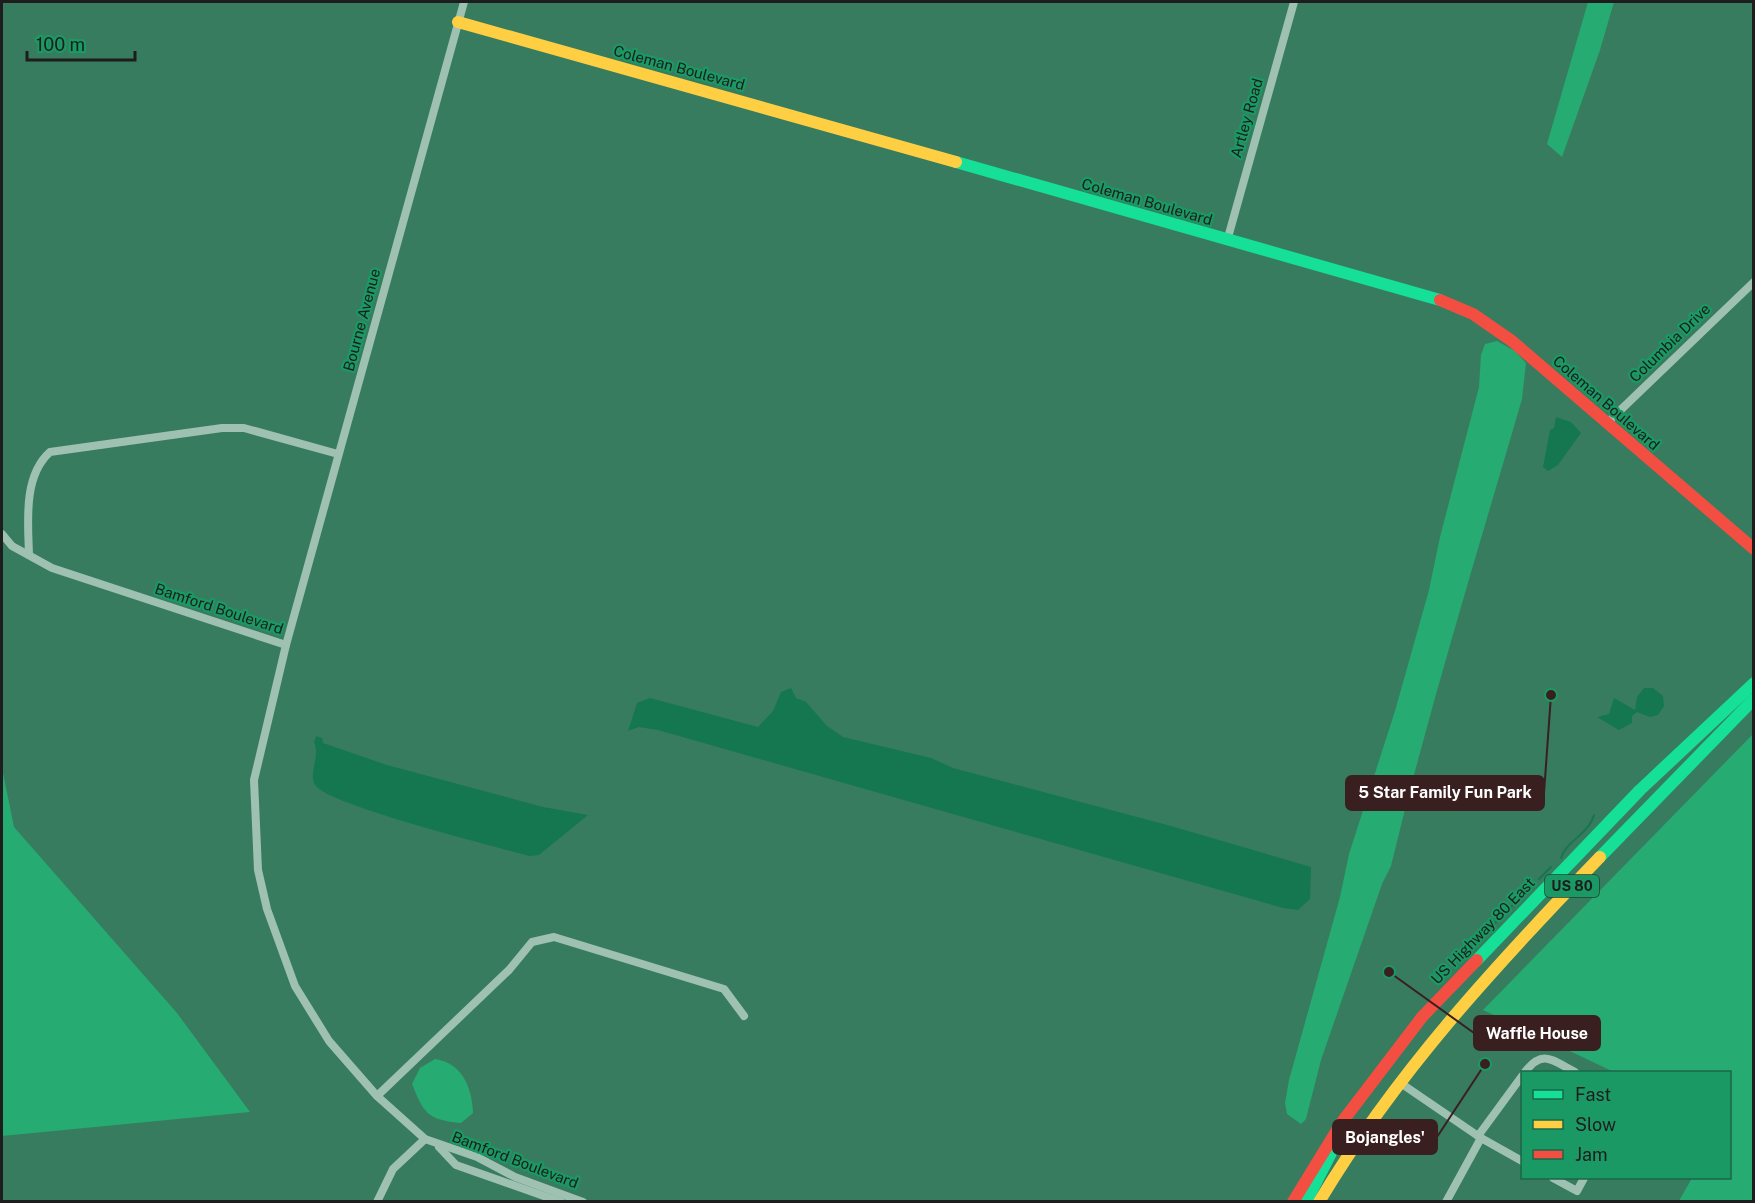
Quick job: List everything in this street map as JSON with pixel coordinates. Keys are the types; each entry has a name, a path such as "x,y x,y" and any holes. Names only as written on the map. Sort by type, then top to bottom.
{"main road":[{"name":"Coleman Boulevard","path":"458,22 754,104 1459,306 1495,328 1754,549"},
{"name":"US Highway 80 East","path":"1293,1202 1353,1108 1422,1017 1479,955 1640,790 1754,683"},
{"name":"US 80","path":"1320,1202 1350,1150 1441,1028 1754,699"},
{"path":"1306,1202 1353,1108"}],"street":[{"name":"Bourne Avenue","path":"286,645 464,2"},
{"name":"Artley Road","path":"1227,241 1294,2"},
{"name":"Columbia Drive","path":"1606,424 1754,282"},
{"path":"29,555 33,480 42,459 51,452 222,428 244,428 338,454"},
{"name":"Bamford Boulevard","path":"2,534 12,546 52,568 103,587 286,645 254,780 258,870 267,909 295,986 329,1041 377,1096 425,1139 477,1157 515,1177 583,1202"},
{"path":"377,1096 509,970 532,942 542,938 555,937 724,989 744,1016"},
{"path":"1526,1071 1533,1061 1541,1057 1573,1071"},
{"path":"1446,1202 1480,1137 1521,1078"},
{"path":"1399,1082 1480,1137 1521,1160"},
{"path":"377,1202 393,1169 425,1139"},
{"name":"Bamford Boulevard","path":"436,1144 456,1165 561,1202"},
{"path":"1555,1179 1577,1191 1583,1179"}],"shaded area":[{"path":"1588,2 1614,2 1600,50 1562,157 1547,144"},
{"path":"1497,341 1515,351 1526,363 1522,399 1437,690 1391,866 1382,884 1321,1060 1306,1119 1301,1124 1287,1114 1285,1103 1289,1080 1340,897 1349,854 1395,711 1429,590 1440,537 1479,387 1481,355 1485,344"},
{"path":"1556,417 1571,422 1581,433 1558,465 1548,471 1543,467 1550,430 1554,428"},
{"path":"791,688 796,698 806,702 827,726 843,737 931,758 953,768 1171,826 1311,867 1310,899 1298,910 1283,908 658,730 639,727 628,731 637,703 650,698 758,727 773,711 781,692"},
{"path":"1644,688 1653,688 1663,696 1664,706 1658,715 1650,717 1637,712 1632,716 1632,723 1619,730 1597,717 1609,714 1614,698 1635,710 1637,697"},
{"path":"1753,734 1753,1201 1679,1201 1691,1179 1731,1179 1731,1071 1612,1071 1483,1010"},
{"path":"316,736 322,738 323,743 387,765 543,807 588,815 539,855 529,856 415,825 351,804 316,786 313,776"},
{"path":"2,768 14,827 177,1013 250,1112 2,1136"},
{"path":"435,1059 452,1065 459,1071 468,1086 473,1113 461,1123 441,1120 429,1114 420,1102 412,1084 420,1068"}],"waterway":[{"path":"1561,858 1563,852 1587,827 1594,815"},
{"path":"1539,879 1551,867"},
{"path":"1465,953 1531,887"}],"traffic: fast":[{"path":"956,162 1440,300"},
{"path":"1477,960 1640,790 1754,683"},
{"path":"1600,857 1754,699"},
{"path":"1306,1202 1331,1153"}],"traffic: slow":[{"path":"458,22 956,162"},
{"path":"1319,1202 1381,1109 1449,1022 1523,938 1600,857"}],"traffic: jam":[{"path":"1440,300 1473,314 1512,341 1754,549"},
{"path":"1293,1202 1342,1122 1422,1017 1477,960"}],"place":[{"name":"5 Star Family Fun Park","path":"1551,695"},
{"name":"Waffle House","path":"1389,972"},
{"name":"Bojangles'","path":"1485,1064"}]}
